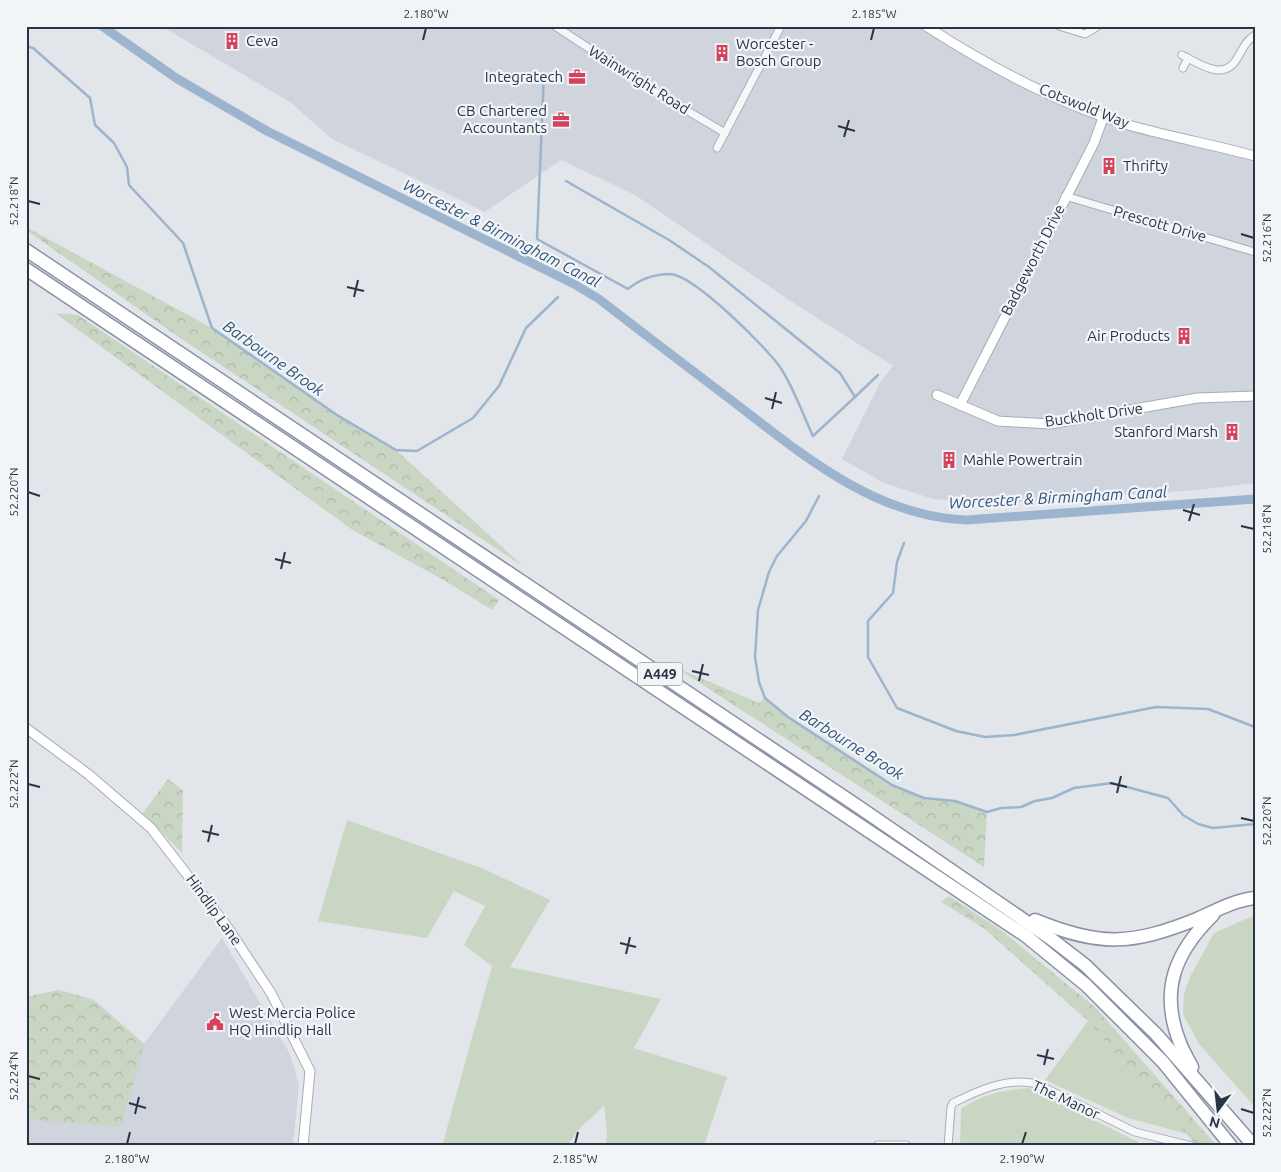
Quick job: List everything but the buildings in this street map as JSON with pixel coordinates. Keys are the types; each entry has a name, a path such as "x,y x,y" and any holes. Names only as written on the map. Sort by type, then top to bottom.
{"highway":[{"name":"A449","path":"26,250 1012,910 1092,971 1156,1034 1254,1146"},
{"name":"A449","path":"26,269 1026,936 1086,985 1163,1062 1231,1146"},
{"path":"1012,910 1065,932 1104,940 1126,940 1163,932 1255,898"},
{"path":"1197,1080 1176,1031 1171,1002 1171,986 1174,970 1185,947 1199,928 1219,910"}],"street":[{"name":"Wainwright Road","path":"555,26 654,91 725,133"},
{"path":"717,148 781,26"},
{"name":"Cotswold Way","path":"926,26 1003,71 1058,97 1131,125 1255,156"},
{"path":"1059,26 1085,34 1098,26"},
{"path":"1183,68 1185,57 1213,70 1226,69 1234,64 1246,42 1255,35"},
{"name":"Badgeworth Drive","path":"960,404 1065,196 1094,143 1104,115"},
{"name":"Prescott Drive","path":"1065,196 1255,252"},
{"name":"Buckholt Drive","path":"937,395 998,421 1050,424 1197,398 1255,396"},
{"name":"Hindlip Lane","path":"26,728 88,774 151,828 226,925 271,993 310,1071 303,1146"},
{"name":"The Manor","path":"948,1146 950,1107 953,1103 1007,1082 1022,1080 1036,1084 1092,1109 1107,1119 1136,1132 1192,1146"},
{"path":"878,1146 906,1146"}],"shaded area":[{"path":"161,26 917,26 980,65 1078,112 1125,129 1255,161 1255,483 1197,490 1045,501 982,503 933,499 884,483 842,459 881,381 893,366 792,302 635,195 561,160 485,212 332,139 290,102"},
{"name":"West Mercia Police HQ Hindlip Hall","path":"222,938 290,1054 299,1085 293,1146 26,1146 26,997 59,990 94,1000 144,1044"}],"green space":[{"path":"26,227 212,328 337,415 396,450 524,567 183,340 26,230"},
{"path":"55,313 78,315 499,600 492,610 447,582 351,529"},
{"path":"675,667 759,703 765,698 788,717 892,785 924,798 955,801 987,812 984,867"},
{"path":"168,779 183,790 182,853 143,813"},
{"path":"347,820 484,869 550,900 510,967 661,999 634,1048 727,1077 704,1146 606,1146 607,1133 604,1106 579,1129 567,1146 442,1146 492,966 464,945 485,906 454,891 427,938 318,921"},
{"path":"949,896 1002,931 1096,1008 1217,1146 1197,1146 1088,1021 985,929 941,902"},
{"path":"1255,915 1255,1107 1199,1044 1183,1014 1184,993 1190,977 1214,933"},
{"path":"59,990 94,1000 144,1044 121,1127 26,1119 26,997"},
{"path":"1088,1021 1187,1134 1128,1118 1045,1080"},
{"path":"1029,1088 1138,1142 1136,1146 960,1146 961,1109 993,1094"}],"waterway":[{"name":"Worcester & Birmingham Canal","path":"102,26 176,78 267,131 574,284 599,299 815,463 872,496 902,508 934,516 967,520 1255,499"},
{"name":"Barbourne Brook","path":"26,46 33,48 90,98 95,125 114,143 127,167 129,185 183,243 212,328 337,415 396,450 417,451 473,418 499,386 526,328 558,297"},
{"name":"Barbourne Brook","path":"544,73 537,239 628,289 647,278 670,274 681,277 695,286 745,329 780,367 794,392 813,436 855,397 840,373 709,267 669,240 566,181"},
{"path":"855,397 878,375"},
{"name":"Barbourne Brook","path":"819,496 806,521 777,556 769,572 758,610 755,657 759,682 765,698 788,717 892,785 924,798 955,801 987,812 1001,808 1021,807 1035,801 1052,798 1074,788 1112,783 1168,798 1183,815 1198,824 1213,828 1255,824"},
{"path":"904,543 897,562 893,593 868,621 868,657 897,708 956,731 985,737 1014,735 1156,707 1208,709 1255,727"}],"place":[{"name":"Ceva","path":"232,41"},
{"name":"Worcester - Bosch Group","path":"722,53"},
{"name":"Integratech","path":"577,77"},
{"name":"CB Chartered Accountants","path":"561,120"},
{"name":"Thrifty","path":"1109,166"},
{"name":"Air Products","path":"1184,336"},
{"name":"Stanford Marsh","path":"1232,432"},
{"name":"Mahle Powertrain","path":"949,460"},
{"name":"West Mercia Police HQ Hindlip Hall","path":"215,1022"}]}
